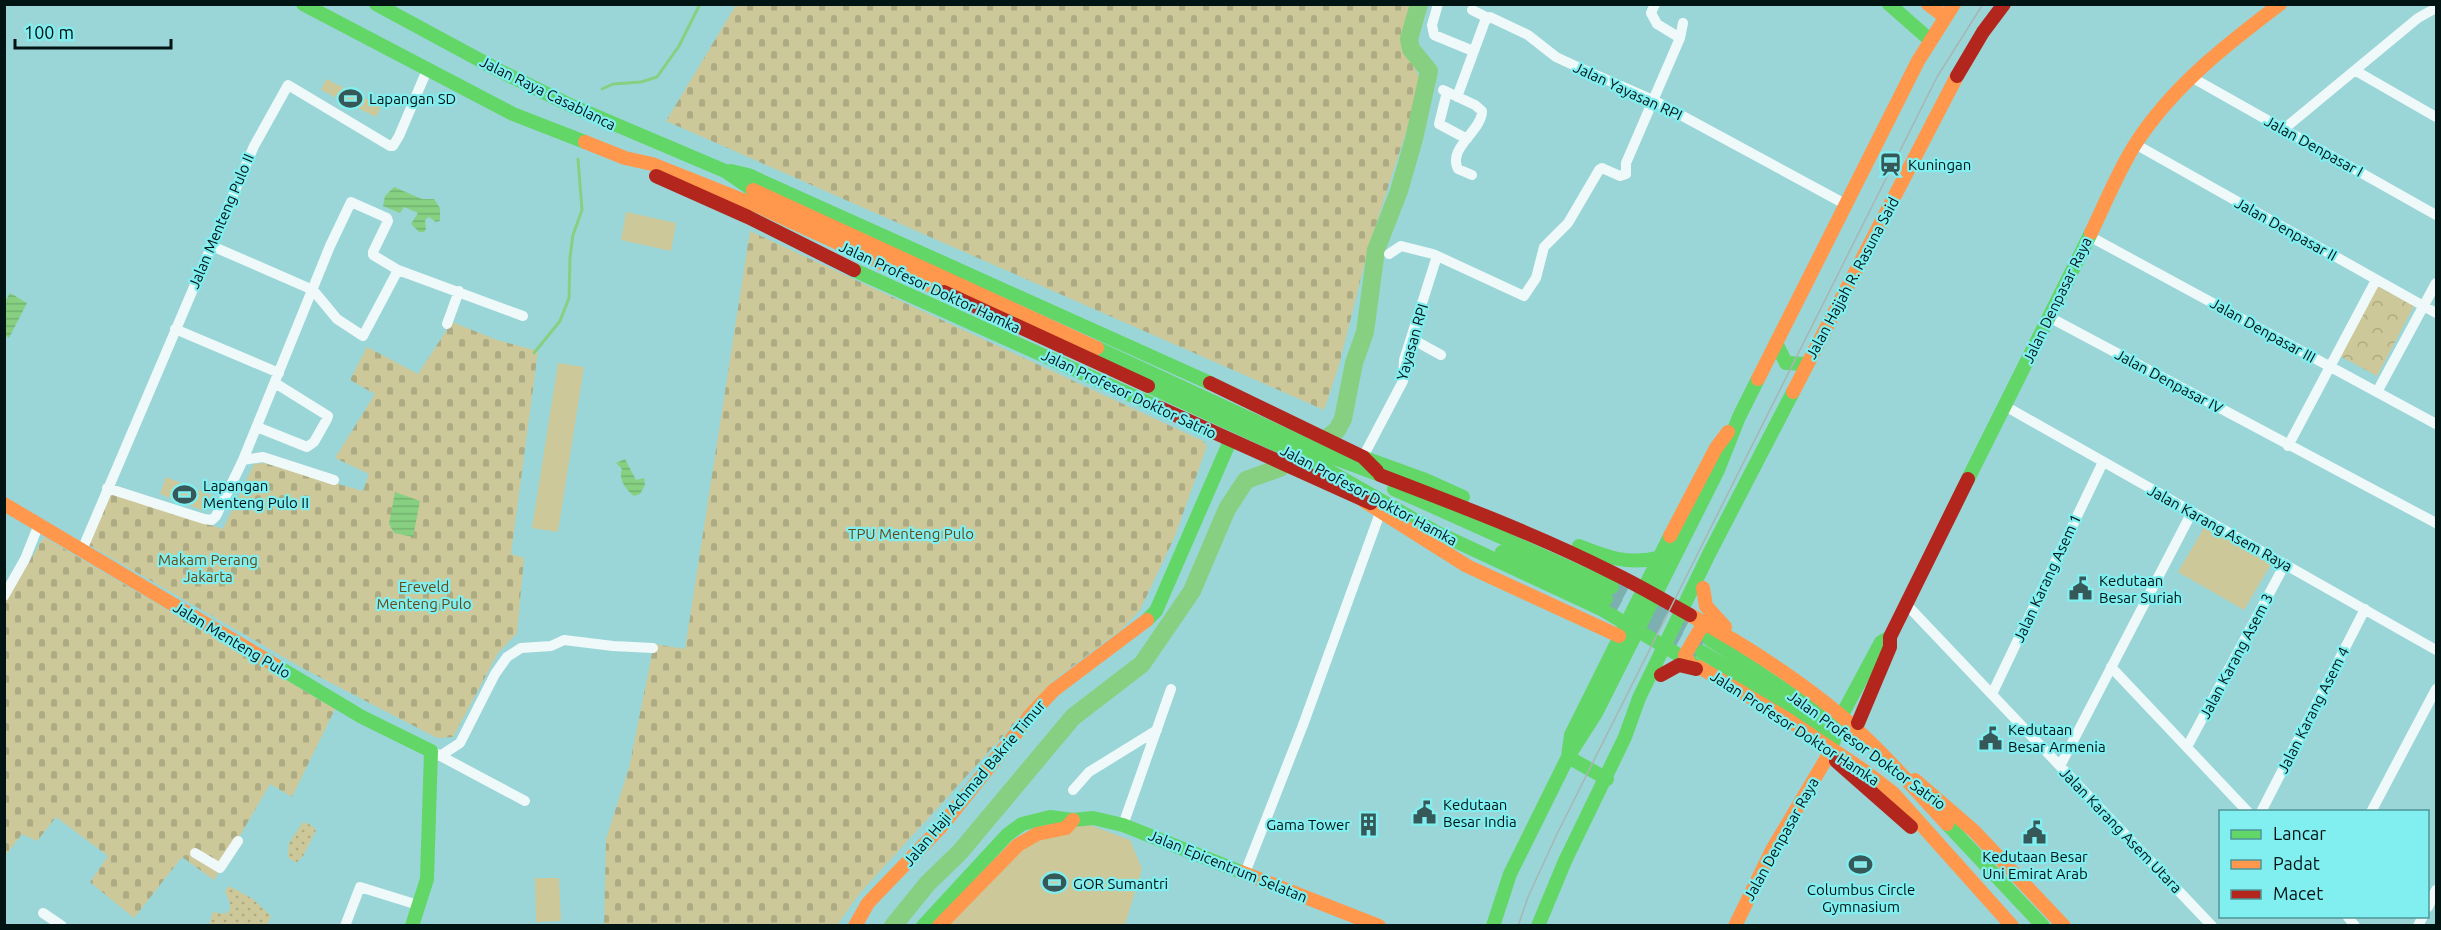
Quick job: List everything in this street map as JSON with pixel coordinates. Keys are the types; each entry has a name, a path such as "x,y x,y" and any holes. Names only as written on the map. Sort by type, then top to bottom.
{"main road":[{"name":"Jalan Raya Casablanca","path":"303,4 513,114 625,158"},
{"name":"Jalan Raya Casablanca","path":"376,4 500,71 572,106 725,171"},
{"path":"1889,4 1930,40"},
{"path":"1928,4 1945,17"},
{"path":"1493,926 1510,874 1568,757 1596,713 1718,470 1739,417 1845,204 1930,40 1954,4"},
{"name":"Jalan Hajjah R. Rasuna Said","path":"1538,926 1565,861 1626,737 1639,698 1741,492 1962,68 1983,32 2004,4"},
{"name":"Jalan Denpasar Raya","path":"1858,723 1890,647 1890,637 2135,144 2171,97 2191,77 2218,51 2280,4"},
{"name":"Jalan Profesor Doktor Hamka","path":"625,158 652,164 762,201 1337,459 1459,505 1614,573 1730,637 1804,688 1868,740 2043,926"},
{"name":"Jalan Profesor Doktor Satrio","path":"625,158 647,172 748,217 843,265 1364,501 1413,513 1609,593 1397,492 1363,457 1193,375 748,175 725,171"},
{"name":"Jalan Profesor Doktor Hamka","path":"725,171 751,189 762,201 1312,461 1437,532 1603,610 1787,719 1866,772 1893,793 2012,926"},
{"path":"1776,343 1786,363 1807,364"},
{"path":"1568,757 1571,735 1657,558 1716,448 1739,417"},
{"name":"Jalan Haji Achmad Bakrie Timur","path":"855,926 868,903 940,828 1040,704 1054,690 1143,624 1156,611 1230,441"},
{"path":"1363,457 1423,479 1604,556 1627,563 1640,563 1657,558"},
{"name":"Jalan Hajjah R. Rasuna Said","path":"1626,737 1639,719 1736,520 1741,492"},
{"path":"1364,501 1467,566 1619,636"},
{"name":"Jalan Menteng Pulo","path":"4,504 362,717 436,754"},
{"path":"1587,620 1603,617 1610,610 1623,584 1615,567 1604,556"},
{"path":"1703,588 1706,606 1725,627 1830,699 1936,795"},
{"path":"1725,627 1711,624 1702,626 1685,655 1688,663 1829,754 1911,827"},
{"name":"Jalan Denpasar Raya","path":"1844,711 1881,642 1890,637"},
{"name":"Jalan Profesor Doktor Satrio","path":"2004,926 1911,827 1869,771 1816,727 1706,645 1936,795 2064,926"},
{"path":"1661,675 1679,665 1696,669"},
{"path":"412,926 427,879 436,754"},
{"name":"Jalan Denpasar Raya","path":"1735,926 1772,850 1829,754"},
{"path":"1568,757 1607,779"},
{"name":"Jalan Epicentrum Selatan","path":"946,909 1007,835 1022,824 1052,824 1093,818 1123,825 1379,926"},
{"path":"923,926 946,909"},
{"path":"939,926 946,909"}],"street":[{"path":"1438,4 1432,25 1434,35 1473,51"},
{"path":"1655,4 1651,13 1657,24 1680,38"},
{"path":"2284,129 2418,18 2436,8"},
{"name":"Jalan Yayasan RPI","path":"1472,10 1508,24 1528,35 1556,57 1653,100 1845,204"},
{"path":"1457,97 1473,51 1488,18"},
{"path":"1389,254 1401,246 1437,256 1524,296 1536,278 1545,247 1568,223 1599,170 1602,168 1620,176 1626,174 1626,164 1680,38 1683,23"},
{"name":"Jalan Menteng Pulo II","path":"82,550 254,146 288,85 393,146 427,70"},
{"path":"2356,71 2436,117"},
{"name":"Jalan Denpasar I","path":"2191,77 2436,215"},
{"path":"1467,139 1439,124 1445,91 1478,107 1483,114 1480,123 1458,152 1455,166 1462,172 1472,175"},
{"name":"Jalan Denpasar II","path":"2135,144 2436,313"},
{"path":"107,488 212,520 243,460 351,202 387,218 388,222 373,255 398,270 523,316"},
{"name":"Jalan Denpasar III","path":"2090,236 2436,424"},
{"path":"212,246 313,290 337,319 365,336 398,270"},
{"name":"Yayasan RPI","path":"1363,457 1402,381 1404,360 1437,256"},
{"path":"2288,446 2376,280"},
{"path":"2377,392 2436,283"},
{"path":"447,324 459,291"},
{"name":"Jalan Denpasar IV","path":"2049,317 2436,523"},
{"path":"175,329 277,378 328,416 314,442 306,447 257,427"},
{"path":"1412,339 1441,355"},
{"name":"Jalan Karang Asem Raya","path":"2005,406 2436,650"},
{"path":"243,460 263,457 334,480"},
{"name":"Jalan Karang Asem 1","path":"1992,694 2103,462"},
{"path":"2060,766 2192,512"},
{"path":"1245,873 1303,725 1380,513"},
{"path":"4,596 25,559 39,524"},
{"name":"Jalan Karang Asem 3","path":"2187,747 2285,564"},
{"name":"Jalan Karang Asem Utara","path":"1906,604 2212,926"},
{"name":"Jalan Karang Asem 4","path":"2262,810 2365,609"},
{"path":"436,754 459,743 495,674 507,657 520,648 551,646 564,640 653,648"},
{"path":"2112,667 2246,810"},
{"path":"1123,825 1171,689"},
{"path":"2372,810 2436,689"},
{"path":"1074,790 1089,772 1157,730"},
{"path":"436,754 520,798"},
{"path":"195,853 219,869 238,841"},
{"path":"345,926 360,887 418,904"},
{"path":"43,913 62,926"}],"green space":[{"path":"736,5 1412,5 1402,42 1422,83 1369,246 1339,365 1324,410 666,121"},
{"name":"Lapangan SD","path":"326,79 381,106 376,117 321,90"},
{"path":"626,212 676,223 671,251 621,240"},
{"name":"TPU Menteng Pulo","path":"750,231 1203,441 1207,446 1175,536 1140,610 1122,629 1054,680 860,893 837,925 604,926 606,839 629,768 654,644 685,649"},
{"path":"2376,285 2414,306 2377,376 2338,355"},
{"name":"Ereveld Menteng Pulo","path":"452,322 497,340 538,351 511,554 524,558 517,633 498,653 453,737 437,738 306,670 89,545 110,493 223,529 254,464 264,463 363,491 369,474 335,458 375,394 350,380 367,347 418,374"},
{"path":"558,363 584,367 558,532 532,528"},
{"name":"Lapangan Menteng Pulo II","path":"166,477 211,495 204,511 160,494"},
{"path":"2205,526 2271,564 2244,610 2178,572"},
{"path":"44,537 335,709 292,797 270,784 214,880 182,857 134,918 90,882 108,856 56,817 37,841 22,834 5,856 4,603"},
{"path":"303,822 316,830 303,856 296,863 288,857 289,843"},
{"name":"GOR Sumantri","path":"1090,825 1130,840 1142,869 1125,925 935,926 990,868 1010,842 1041,831"},
{"path":"535,878 559,878 561,921 536,922"},
{"path":"229,886 253,899 271,916 267,925 209,925 213,912 225,914 230,910 225,891"}],"shaded area":[{"path":"394,187 422,199 434,199 440,208 440,221 436,222 429,217 425,220 424,232 419,232 411,224 418,213 404,207 400,213 383,206 385,196"},
{"path":"10,293 27,303 9,338 5,335 5,302"},
{"path":"625,459 636,480 644,478 645,485 640,494 634,496 624,484 621,477 622,469 616,463"},
{"path":"395,492 420,501 413,537 394,533 389,524"}],"waterway":[{"path":"602,89 613,84 641,82 657,77 679,46 700,4"},
{"path":"1327,438 1337,430 1343,419 1354,363 1365,332 1376,250 1399,191 1414,139 1429,71 1411,49 1409,39 1419,4"},
{"path":"534,353 560,321 569,298 573,235 582,210 578,159"},
{"path":"893,926 928,883 960,852 1073,717 1142,664 1192,591 1227,509 1246,480 1280,468"}],"tunnel":[{"path":"1612,587 1707,639"},
{"path":"1606,599 1702,652"}],"tram line":[{"path":"1518,926 1528,897 1557,834 1937,77 1983,4"}],"traffic: fast":[{"path":"303,4 513,114 585,142"},
{"path":"376,4 500,71 572,106 725,171 753,190"},
{"path":"1889,4 1930,40"},
{"path":"731,171 748,175 1210,383"},
{"path":"1968,479 2091,233"},
{"path":"854,270 1160,408"},
{"path":"1776,343 1786,363 1807,364"},
{"path":"1097,348 1337,459 1380,475"},
{"path":"1607,779 1568,757 1596,713 1718,470 1739,417 1758,379"},
{"path":"1148,386 1312,461 1436,532 1603,610 1699,667"},
{"path":"1538,926 1565,861 1625,737 1639,698 1709,554 1793,392"},
{"path":"1147,620 1156,611 1230,441"},
{"path":"1365,458 1423,479 1463,497"},
{"path":"1394,489 1612,587"},
{"path":"1493,926 1510,874 1568,757 1571,735 1670,536"},
{"path":"1579,546 1617,559 1636,561 1657,558"},
{"path":"1502,552 1606,599"},
{"path":"1844,711 1881,642 1890,637"},
{"path":"1709,639 1849,733"},
{"path":"1702,652 1779,701 1834,741"},
{"path":"275,665 362,717 431,751 427,879 412,926"},
{"path":"923,926 1007,835 1022,824 1050,817 1073,820 1093,818 1123,825 1241,872"},
{"path":"1947,824 2043,926"}],"traffic: slow":[{"path":"1928,4 1945,17"},
{"path":"1758,379 1918,61 1954,4"},
{"path":"2091,233 2129,154 2151,122 2184,85 2220,51 2280,4"},
{"path":"1793,392 1957,76"},
{"path":"585,142 625,158 652,164 760,207 944,292"},
{"path":"753,190 1097,348"},
{"path":"1670,536 1716,448 1728,432"},
{"path":"1364,501 1467,566 1619,636"},
{"path":"4,504 275,665"},
{"path":"1703,588 1706,606 1725,627"},
{"path":"1690,615 1760,657 1807,689 1850,723 1899,771 1947,824"},
{"path":"855,926 868,903 940,828 1034,711 1054,690 1147,620"},
{"path":"1691,666 1685,655 1702,626 1716,625"},
{"path":"1699,667 1787,719 1893,793 2012,926"},
{"path":"1735,926 1772,850 1829,754"},
{"path":"1915,780 1974,831 2064,926"},
{"path":"939,926 1018,845 1037,834 1066,828 1073,820"},
{"path":"1241,872 1379,926"}],"traffic: jam":[{"path":"1957,76 1983,32 2004,4"},
{"path":"656,176 748,217 854,270"},
{"path":"944,292 1148,386"},
{"path":"1210,383 1363,457 1377,471"},
{"path":"1160,408 1371,503"},
{"path":"1380,475 1498,521 1585,559 1690,615"},
{"path":"1858,723 1890,647 1890,637 1968,479"},
{"path":"1661,675 1679,665 1696,669"},
{"path":"1836,761 1911,827"}],"place":[{"name":"Lapangan SD","path":"351,98"},
{"name":"Kuningan","path":"1890,164"},
{"name":"Lapangan Menteng Pulo II","path":"185,494"},
{"name":"Kedutaan Besar Suriah","path":"2081,589"},
{"name":"Kedutaan Besar Armenia","path":"1990,738"},
{"name":"Kedutaan Besar India","path":"1425,813"},
{"name":"Gama Tower","path":"1368,824"},
{"name":"Kedutaan Besar Uni Emirat Arab","path":"2035,832"},
{"name":"Columbus Circle Gymnasium","path":"1861,865"},
{"name":"GOR Sumantri","path":"1055,883"}],"park label":[{"name":"Makam Perang Jakarta","path":"208,568"}]}
